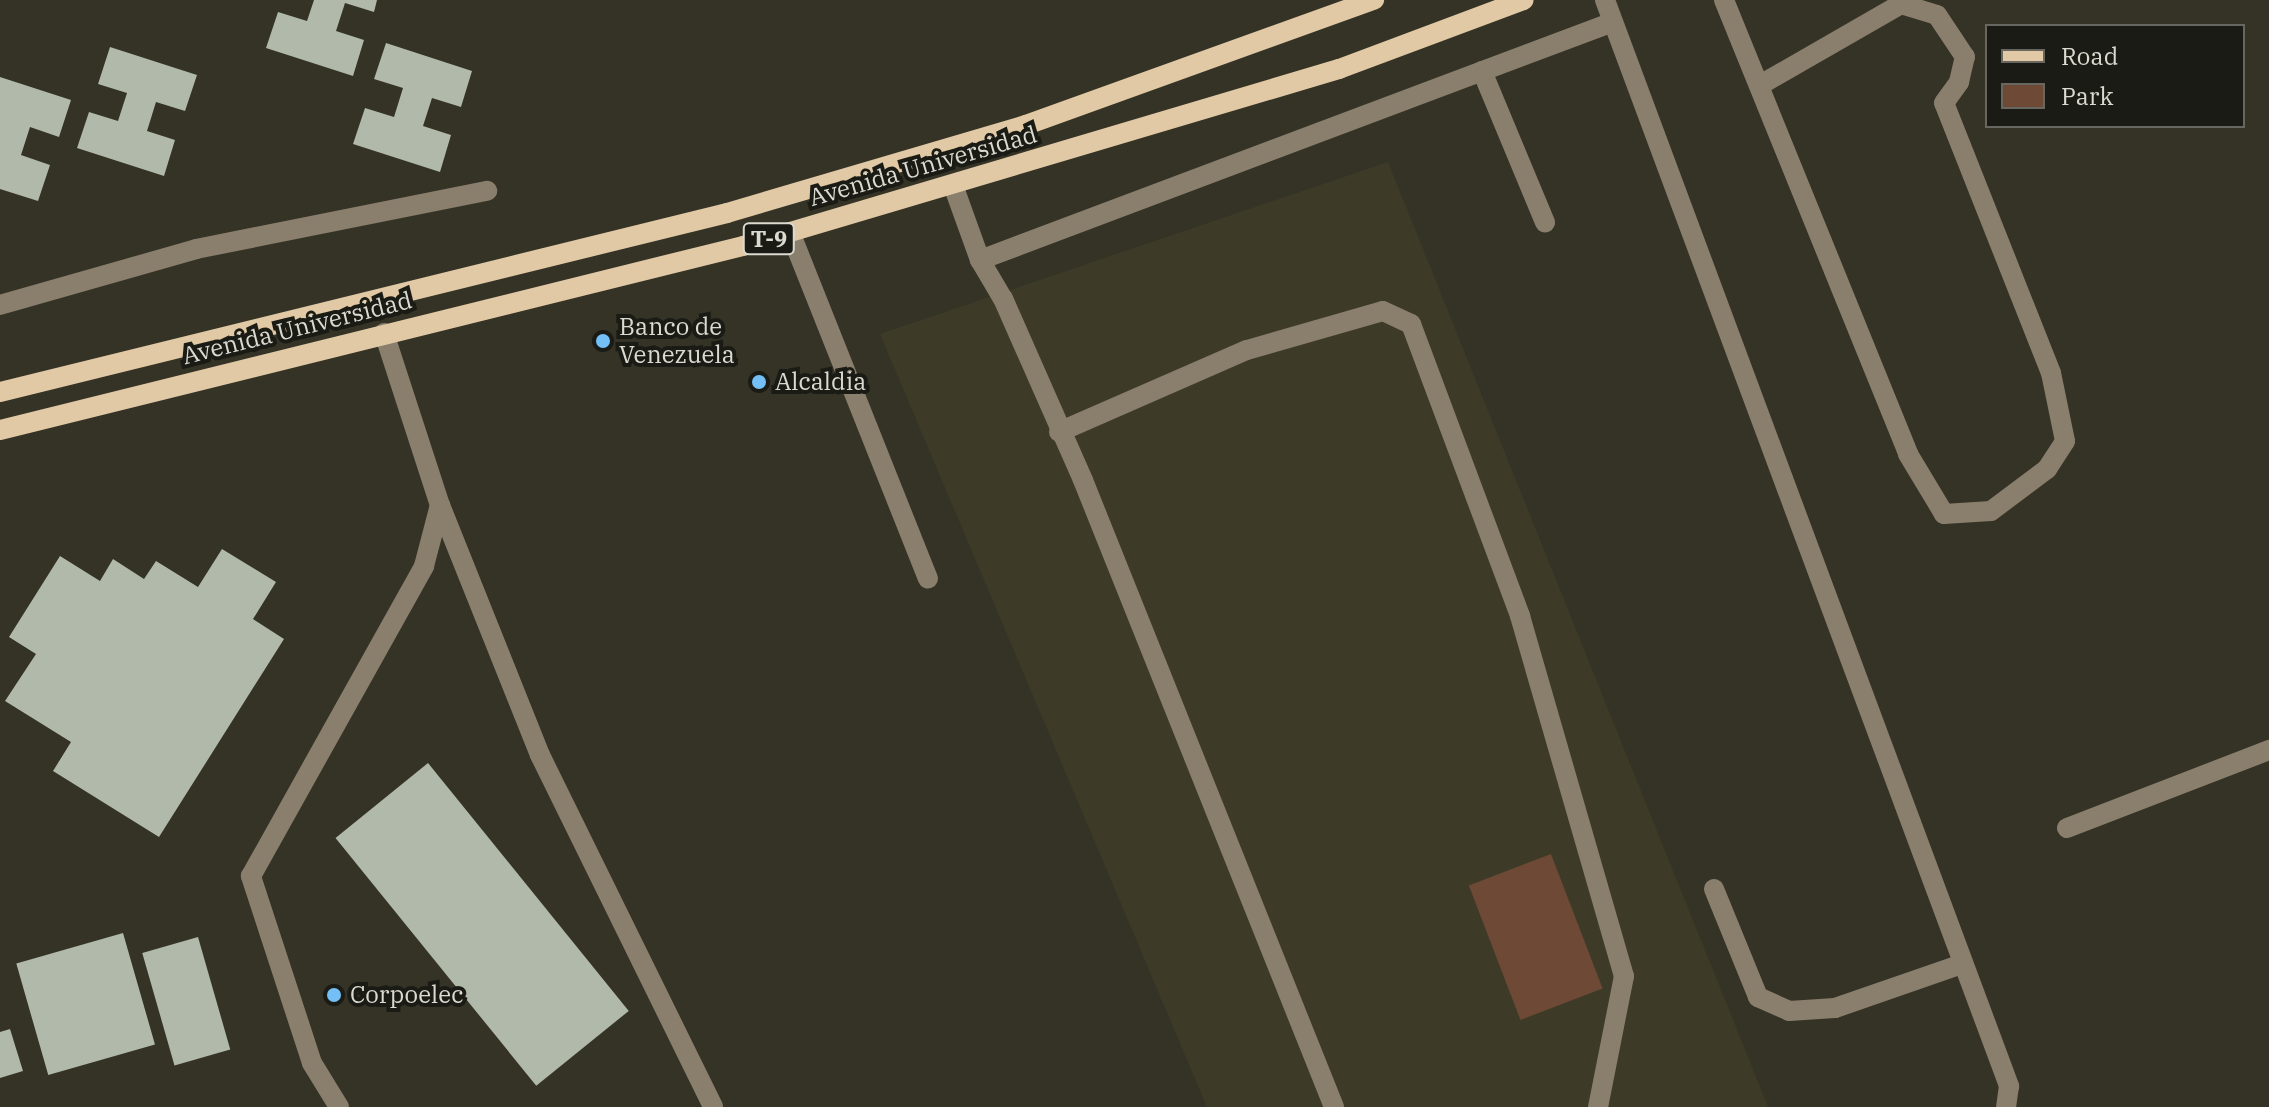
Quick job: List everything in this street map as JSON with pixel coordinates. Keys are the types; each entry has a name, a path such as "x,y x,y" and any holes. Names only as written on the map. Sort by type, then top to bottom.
{"main road":[{"name":"Avenida Universidad","path":"0,392 208,345 727,213 1026,125 1374,0"},
{"name":"Avenida Universidad","path":"0,430 790,232 1339,69 1524,0"}],"street":[{"path":"1605,0 2009,1086 2006,1107"},
{"path":"1724,0 1762,84 1801,199 1908,454 1944,514 1991,511 2047,469 2065,441 2051,373 1944,103 1959,82 1965,57 1937,15 1901,4 1762,84"},
{"path":"980,260 1613,22"},
{"path":"1482,71 1545,222"},
{"path":"953,185 980,260 1003,299 1059,432 1083,480 1334,1107"},
{"path":"0,305 196,249 487,191"},
{"path":"790,232 928,578"},
{"path":"1059,432 1247,350 1383,311 1411,324 1520,616 1624,976 1598,1107"},
{"path":"384,333 440,505 540,755 713,1107"},
{"path":"339,1107 312,1063 251,876 424,566 440,505"},
{"path":"2067,828 2269,750"},
{"path":"1714,889 1758,997 1789,1011 1835,1008 1962,964"}],"shaded area":[{"path":"1388,162 1768,1107 1207,1107 880,334"}],"green space":[{"path":"1551,854 1603,988 1520,1020 1469,886"}],"building":[{"path":"314,0 377,0 374,12 345,3 336,31 364,40 353,76 266,48 278,12 307,21"},
{"path":"386,43 472,71 461,107 432,98 423,126 451,135 440,172 353,144 365,108 394,117 403,88 374,79"},
{"path":"110,47 197,75 185,111 156,102 147,131 175,140 164,176 77,148 89,112 118,121 127,93 98,84"},
{"path":"0,77 71,100 59,137 30,127 21,155 50,165 38,201 0,189"},
{"path":"222,549 276,582 253,619 284,639 159,837 53,771 71,742 5,701 36,654 9,637 60,556 100,581 113,559 144,579 156,561 198,587"},
{"path":"428,763 629,1011 536,1086 336,838"},
{"path":"123,933 155,1045 48,1075 16,964"},
{"path":"198,937 230,1049 174,1065 142,953"},
{"path":"10,1029 23,1071 0,1078 0,1032"}],"place":[{"name":"Banco de Venezuela","path":"603,341"},
{"name":"Alcaldia","path":"759,382"},
{"name":"Corpoelec","path":"334,995"}]}
